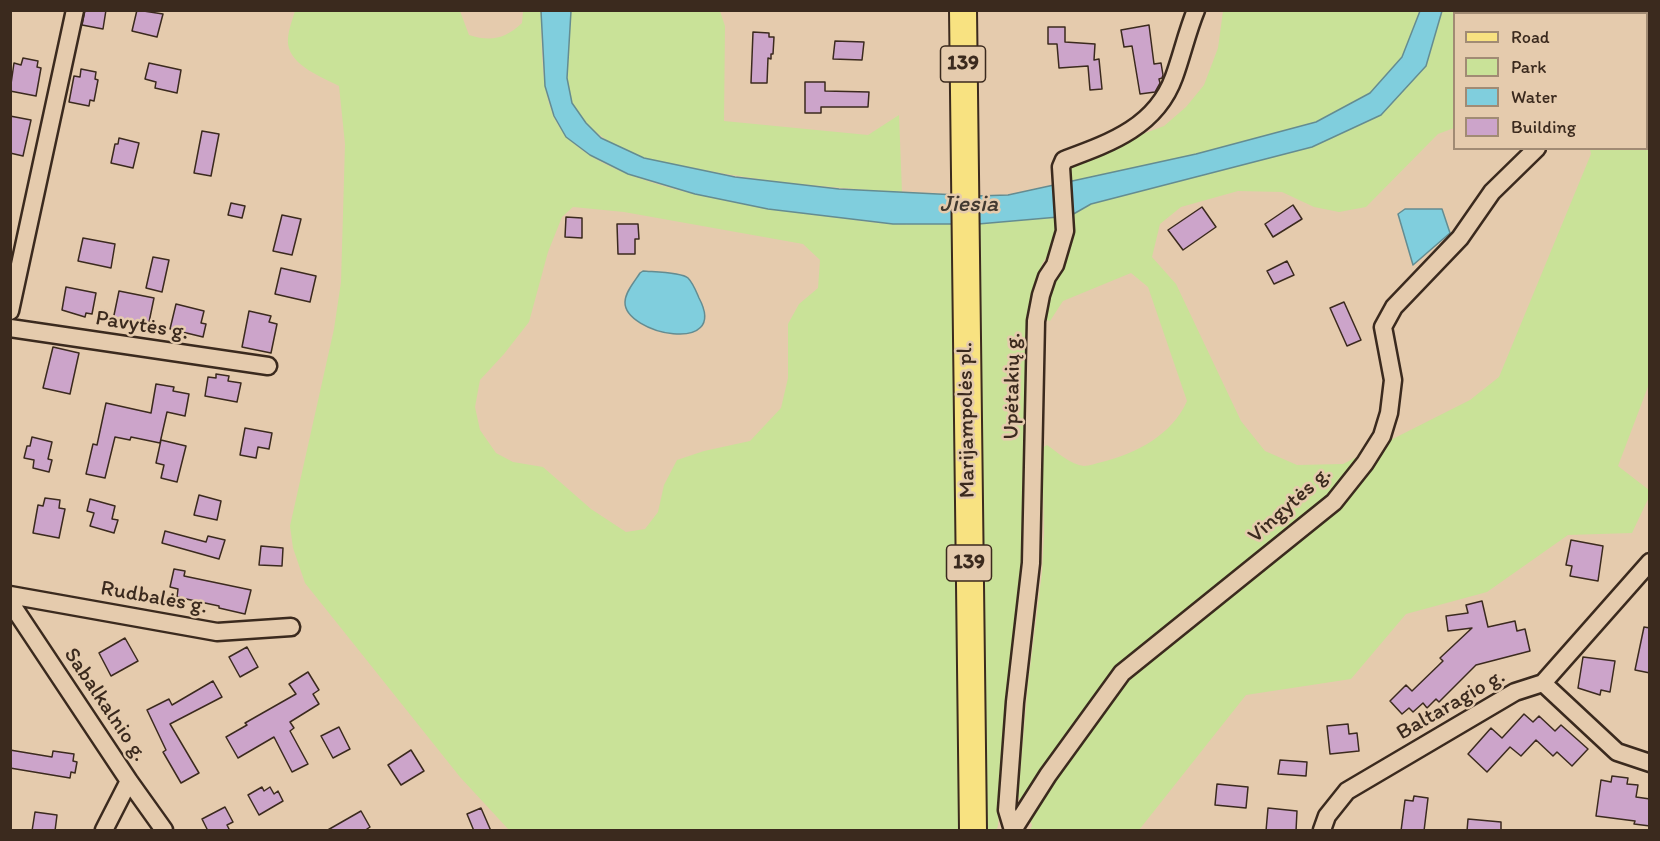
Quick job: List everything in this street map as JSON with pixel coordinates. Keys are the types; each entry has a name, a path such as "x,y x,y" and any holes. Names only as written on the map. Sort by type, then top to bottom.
{"main road":[{"name":"Marijampolės pl.","path":"963,10 973,831"}],"street":[{"path":"10,310 75,10"},
{"name":"Upėtakių g.","path":"1013,830 1007,810 1015,702 1031,563 1036,321 1041,295 1047,277 1055,265 1065,231 1061,167 1064,160 1109,143 1137,127 1160,105 1173,79 1196,10"},
{"name":"Vingytės g.","path":"1013,830 1048,775 1122,673 1334,502 1365,463 1382,436 1389,413 1393,380 1383,327 1394,307 1460,238 1492,192 1536,150"},
{"name":"Pavytės g.","path":"10,328 268,366"},
{"name":"Baltaragio g.","path":"1322,831 1327,816 1347,791 1515,692 1543,683 1650,562"},
{"name":"Rudbalės g.","path":"10,595 217,632 291,627"},
{"name":"Sabalkalnio g.","path":"10,602 164,831"},
{"path":"1543,683 1617,752 1650,763"},
{"path":"104,831 129,781"}],"green space":[{"path":"295,11 460,11 469,35 497,38 510,33 522,23 523,11 541,11 544,77 551,110 558,125 567,137 589,155 618,170 690,193 766,208 869,222 952,223 963,830 509,830 460,777 305,583 293,548 290,526 334,329 341,282 345,144 339,86 308,70 290,52 288,36","holes":["573,207 624,212 803,244 820,260 818,288 799,304 788,324 788,378 781,408 750,441 704,451 677,460 664,485 658,512 645,529 626,532 591,509 543,467 513,462 496,453 480,430 475,407 480,380 529,322 548,252 562,217"]},
{"path":"571,11 720,11 725,26 724,121 868,135 899,115 902,192 797,184 720,173 651,160 614,144 595,131 579,115 569,95 567,72"},
{"path":"1223,11 1420,11 1402,57 1370,93 1316,122 1196,154 1068,182 1065,173 1074,160 1164,126 1186,107 1204,85 1218,48"},
{"path":"1442,11 1649,11 1649,384 1618,466 1649,490 1649,497 1632,533 1568,535 1487,592 1406,614 1351,679 1246,695 1139,830 1030,830 1032,825 1018,796 1028,684 1042,572 1044,533 1042,448 1047,445 1069,461 1084,466 1115,458 1140,448 1163,433 1187,401 1148,287 1131,273 1063,301 1050,321 1043,319 1056,278 1064,268 1067,253 1051,250 1042,264 1036,285 1024,561 1005,723 998,826 996,830 984,830 978,224 1070,216 1091,204 1312,147 1381,115 1426,66","holes":["1453,12 1648,12 1648,150 1590,150 1591,154 1499,377 1470,400 1343,464 1297,465 1265,451 1241,421 1176,284 1152,257 1160,224 1181,207 1238,191 1282,192 1314,207 1339,212 1366,207 1438,134 1453,128"]}],"water":[{"name":"Jiesia","path":"541,11 571,11 567,78 572,103 586,123 601,138 644,158 735,177 839,189 977,196 1008,195 1196,154 1316,122 1370,93 1402,57 1420,11 1442,11 1426,66 1381,115 1312,147 1091,204 1070,216 978,224 893,224 768,209 695,194 628,174 590,155 566,137 554,116 545,86"},
{"path":"1405,209 1442,209 1450,233 1413,265 1398,214"},
{"path":"643,271 673,273 688,278 697,293 705,316 700,328 689,333 673,334 640,323 629,313 625,302 627,294"}],"building":[{"path":"85,10 106,10 103,29 82,25"},
{"path":"137,10 163,14 157,37 132,31"},
{"path":"1149,25 1154,64 1161,63 1163,75 1159,79 1160,83 1155,92 1140,94 1132,46 1124,47 1121,30"},
{"path":"1048,27 1065,27 1065,42 1095,44 1094,60 1099,59 1102,89 1090,90 1088,66 1059,68 1057,44 1048,44"},
{"path":"753,32 769,33 769,37 774,37 773,54 771,54 771,59 768,58 767,83 751,83"},
{"path":"835,41 864,42 862,60 833,59"},
{"path":"23,58 38,61 37,67 41,68 36,96 10,91 14,63 21,65"},
{"path":"149,63 181,70 177,93 155,88 156,82 145,79"},
{"path":"81,69 96,72 95,79 98,80 94,101 90,100 89,106 69,102 74,76 80,77"},
{"path":"805,82 825,82 825,91 869,92 868,107 821,107 821,113 805,113"},
{"path":"10,116 31,120 23,156 10,153"},
{"path":"202,131 219,134 211,176 194,173"},
{"path":"119,138 139,143 133,168 111,163 115,144 118,144"},
{"path":"231,203 245,206 242,218 228,215"},
{"path":"1293,205 1302,219 1273,237 1265,224"},
{"path":"1202,207 1216,227 1183,250 1168,230"},
{"path":"282,215 301,219 292,255 273,251"},
{"path":"566,217 582,218 582,238 565,237"},
{"path":"617,224 638,224 639,239 635,239 635,254 618,254"},
{"path":"83,238 115,244 111,268 78,261"},
{"path":"153,257 169,260 162,292 146,288"},
{"path":"1287,261 1294,275 1274,284 1267,271"},
{"path":"281,268 316,276 310,302 275,294"},
{"path":"66,287 96,293 92,314 86,313 85,317 62,310"},
{"path":"119,291 154,298 148,327 113,320"},
{"path":"1344,302 1361,340 1347,346 1330,308"},
{"path":"176,304 204,311 201,323 206,324 203,337 170,329"},
{"path":"249,311 271,316 269,322 277,324 271,353 242,347"},
{"path":"53,347 79,353 70,394 43,388"},
{"path":"216,374 229,376 228,381 241,383 237,402 205,396 208,377 216,378"},
{"path":"156,384 174,387 173,391 189,394 185,416 167,412 160,443 131,437 130,440 115,437 105,478 86,474 93,444 97,445 106,403 151,413"},
{"path":"245,428 272,433 269,449 258,447 256,458 240,455"},
{"path":"32,437 52,442 48,459 52,460 49,472 33,468 34,460 24,458"},
{"path":"161,440 186,446 177,482 161,478 164,465 156,463"},
{"path":"199,495 221,501 217,520 194,515"},
{"path":"45,498 60,500 59,508 65,509 59,538 33,533 38,505 43,506"},
{"path":"90,499 115,506 112,519 118,520 114,533 90,526 94,513 87,511"},
{"path":"165,531 206,542 208,536 225,540 219,559 162,543"},
{"path":"1571,540 1603,546 1598,581 1570,576 1572,566 1566,565"},
{"path":"261,546 283,548 282,566 259,565"},
{"path":"174,569 185,571 184,576 251,590 245,614 177,597 178,589 170,587"},
{"path":"1482,601 1488,627 1515,621 1517,631 1525,629 1530,651 1476,665 1439,702 1436,699 1427,708 1423,703 1413,712 1409,708 1402,714 1390,701 1406,685 1412,691 1443,661 1440,658 1472,628 1448,631 1446,616 1468,613 1466,605"},
{"path":"1644,627 1650,628 1650,673 1635,670"},
{"path":"125,638 138,661 111,676 99,653"},
{"path":"247,647 258,667 240,677 229,657"},
{"path":"1583,657 1615,661 1610,692 1601,690 1600,695 1578,688"},
{"path":"308,672 319,690 313,694 319,704 290,722 294,728 290,731 308,764 292,772 274,737 238,758 226,737 247,725 245,723 296,694 289,684"},
{"path":"213,681 222,697 170,724 199,773 181,783 163,752 166,750 147,710 169,699 172,705"},
{"path":"1524,714 1533,722 1539,716 1555,731 1561,725 1588,749 1572,766 1557,752 1553,756 1536,740 1521,756 1510,747 1487,772 1468,754 1491,728 1502,738"},
{"path":"1348,724 1349,734 1357,733 1359,751 1330,754 1327,726"},
{"path":"339,727 350,749 333,758 321,736"},
{"path":"10,750 52,757 53,751 74,754 73,761 77,762 75,773 71,772 70,778 10,768"},
{"path":"411,750 424,771 401,785 388,765"},
{"path":"1280,760 1307,762 1306,776 1278,774"},
{"path":"1612,776 1628,778 1627,784 1638,785 1636,797 1650,799 1650,826 1634,824 1635,821 1596,816 1601,780 1611,782"},
{"path":"1217,784 1248,787 1246,808 1215,805"},
{"path":"262,787 264,791 270,787 274,794 278,791 283,801 259,815 248,795"},
{"path":"1414,796 1428,798 1424,831 1401,831 1405,800 1413,801"},
{"path":"225,807 233,822 227,825 230,831 208,831 202,819"},
{"path":"481,808 491,831 474,831 467,814"},
{"path":"1268,808 1297,811 1296,831 1266,831"},
{"path":"361,811 370,827 364,831 326,831"},
{"path":"35,812 57,815 55,831 32,831"},
{"path":"1468,819 1501,822 1501,831 1467,831"}]}
